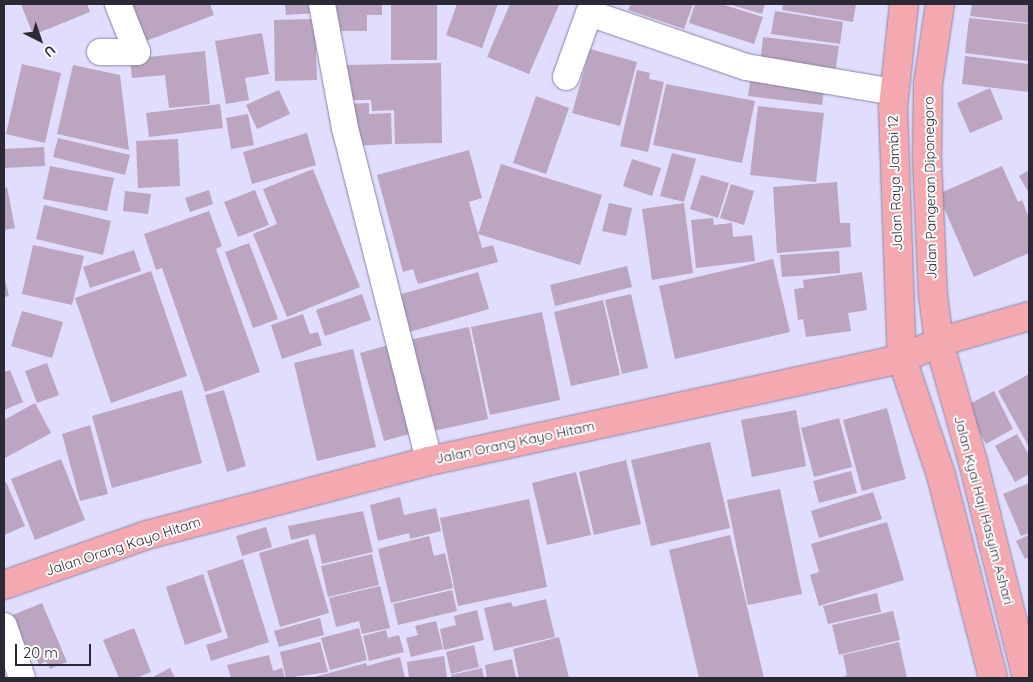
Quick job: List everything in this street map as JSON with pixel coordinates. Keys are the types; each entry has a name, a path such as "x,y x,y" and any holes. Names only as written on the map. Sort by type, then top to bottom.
{"main road":[{"name":"Jalan Pangeran Diponegoro","path":"939,342 933,296 927,159 928,84 940,4"},
{"name":"Jalan Raya Jambi 12","path":"904,5 894,92 894,195 902,359 942,476 993,678"},
{"name":"Jalan Orang Kayo Hitam","path":"4,584 147,535 429,461 902,359 939,342 1029,316"},
{"name":"Jalan Kyai Haji Hasyim Ashari","path":"939,342 973,462 1027,678"}],"street":[{"path":"100,52 137,52 118,4"},
{"path":"322,4 345,128 429,461"},
{"path":"566,77 581,8 746,67 894,92"},
{"path":"4,626 22,678"}],"building":[{"path":"21,4 87,4 90,12 33,35"},
{"path":"125,4 210,4 214,15 141,43"},
{"path":"285,4 314,4 315,13 286,15"},
{"path":"330,4 382,4 382,15 367,15 367,31 330,31"},
{"path":"391,4 437,4 437,60 391,60"},
{"path":"457,4 498,4 482,48 446,35"},
{"path":"510,4 559,5 529,74 487,57"},
{"path":"631,4 693,4 684,29 628,10"},
{"path":"695,4 721,4 763,17 754,44 689,23"},
{"path":"728,4 765,4 762,14"},
{"path":"783,4 856,4 853,22 782,10"},
{"path":"972,4 1029,4 1029,23 970,16"},
{"path":"775,11 843,22 840,44 771,34"},
{"path":"969,18 1029,24 1029,61 965,53"},
{"path":"315,19 317,80 275,81 274,20"},
{"path":"262,33 269,74 245,78 249,100 226,104 215,41"},
{"path":"763,37 839,46 835,74 760,66"},
{"path":"590,49 637,62 620,126 572,113"},
{"path":"205,51 210,104 169,108 165,75 132,78 130,59"},
{"path":"965,56 1029,64 1029,92 962,84"},
{"path":"441,63 442,143 395,144 394,110 372,111 371,100 347,100 347,65"},
{"path":"22,64 61,73 45,143 6,134"},
{"path":"73,65 120,75 129,150 57,134"},
{"path":"637,70 650,73 649,79 664,82 648,152 620,146"},
{"path":"751,75 825,84 822,105 748,96"},
{"path":"666,84 755,101 742,163 653,145"},
{"path":"990,88 1003,119 970,133 957,103"},
{"path":"279,90 290,114 257,129 246,105"},
{"path":"536,96 569,108 546,174 513,163"},
{"path":"369,103 369,114 391,113 392,144 351,146 348,104"},
{"path":"220,104 223,128 149,137 146,113"},
{"path":"758,106 824,113 816,182 750,175"},
{"path":"248,114 254,145 231,149 226,118"},
{"path":"307,133 316,165 252,184 243,152"},
{"path":"58,138 130,155 125,175 53,157"},
{"path":"178,139 180,186 138,188 136,141"},
{"path":"44,147 45,166 4,168 4,149"},
{"path":"469,150 482,198 469,202 482,248 493,245 498,262 418,284 413,269 403,272 377,175"},
{"path":"672,153 696,159 684,202 660,196"},
{"path":"632,159 661,168 652,196 623,186"},
{"path":"501,164 602,195 580,265 478,234"},
{"path":"50,166 114,178 107,211 43,199"},
{"path":"1002,166 1018,202 1022,200 1029,218 1029,253 974,277 938,194"},
{"path":"313,169 360,287 287,317 253,234 277,224 263,189"},
{"path":"1029,170 1029,193 1019,176"},
{"path":"701,175 729,183 718,218 690,209"},
{"path":"837,182 840,223 850,223 851,247 777,253 773,187"},
{"path":"731,184 754,191 744,225 720,218"},
{"path":"7,187 15,228 4,230 4,188"},
{"path":"209,190 213,204 190,212 185,198"},
{"path":"255,190 269,225 238,237 224,202"},
{"path":"125,191 151,194 148,214 123,211"},
{"path":"609,203 632,208 626,236 602,231"},
{"path":"684,203 693,273 652,280 642,209"},
{"path":"44,205 111,221 103,255 36,239"},
{"path":"209,211 222,246 216,249 260,372 205,392 162,268 156,270 144,234"},
{"path":"713,218 714,225 732,223 733,237 752,235 755,261 696,268 691,220"},
{"path":"249,243 278,319 253,328 225,252"},
{"path":"33,245 84,256 72,305 22,294"},
{"path":"134,250 141,271 90,288 83,267"},
{"path":"839,251 840,273 782,277 780,255"},
{"path":"773,259 790,332 675,359 659,286"},
{"path":"627,266 632,287 555,306 550,285"},
{"path":"151,271 187,376 111,403 75,298"},
{"path":"478,272 489,309 406,333 395,296"},
{"path":"862,272 867,310 848,313 851,331 806,337 803,319 798,320 794,289 804,288 803,280"},
{"path":"4,276 9,296 4,297"},
{"path":"362,294 371,320 325,336 316,310"},
{"path":"631,294 648,368 622,374 605,300"},
{"path":"603,300 620,375 571,386 554,312"},
{"path":"22,311 63,322 52,358 11,346"},
{"path":"542,312 560,400 490,415 471,327"},
{"path":"303,314 310,334 318,332 322,345 282,359 271,325"},
{"path":"469,327 488,419 429,432 409,340"},
{"path":"392,344 416,432 384,441 360,353"},
{"path":"353,349 376,447 317,461 294,363"},
{"path":"47,363 59,395 37,403 25,371"},
{"path":"10,370 23,402 4,410 4,372"},
{"path":"1029,374 1029,447 998,391"},
{"path":"182,390 202,463 112,488 92,416"},
{"path":"224,390 246,466 227,472 205,395"},
{"path":"994,391 1013,429 986,444 966,406"},
{"path":"35,403 51,433 5,458 4,420"},
{"path":"887,408 906,479 862,491 843,420"},
{"path":"796,410 806,466 752,477 741,420"},
{"path":"839,418 852,467 814,477 801,428"},
{"path":"90,425 108,494 80,501 62,434"},
{"path":"1017,434 1029,455 1029,474 1015,482 995,446"},
{"path":"710,442 730,528 651,546 631,460"},
{"path":"61,459 85,520 35,540 11,479"},
{"path":"626,460 641,524 594,535 579,472"},
{"path":"851,471 857,493 819,503 813,481"},
{"path":"576,472 591,535 547,545 532,483"},
{"path":"6,482 25,526 4,535 4,483"},
{"path":"1029,483 1029,533 1021,536 1003,494"},
{"path":"780,489 802,594 748,605 727,500"},
{"path":"873,492 882,519 819,538 811,511"},
{"path":"400,497 404,515 436,508 441,531 410,539 409,533 378,541 370,505"},
{"path":"529,499 547,587 458,606 440,518"},
{"path":"363,511 373,552 322,564 315,534 291,540 288,526"},
{"path":"887,522 904,580 819,606 810,575 819,572 811,544"},
{"path":"266,527 272,547 242,556 236,536"},
{"path":"730,535 764,678 699,678 669,550"},
{"path":"1029,535 1029,557 1025,559 1016,541"},
{"path":"429,536 434,556 445,553 453,588 391,603 378,549"},
{"path":"308,539 329,613 280,627 259,553"},
{"path":"372,554 379,585 328,597 321,566"},
{"path":"243,559 269,642 211,661 206,645 228,638 207,571"},
{"path":"203,574 222,632 185,645 166,587"},
{"path":"380,586 390,628 362,634 359,621 336,627 329,598"},
{"path":"452,590 457,611 398,625 393,604"},
{"path":"877,593 881,612 828,624 823,606"},
{"path":"546,599 555,637 494,651 484,608 511,602 513,607"},
{"path":"42,603 67,662 50,669 46,661 39,665 33,651 24,655 8,617"},
{"path":"477,610 484,640 444,650 440,629 456,625 454,616"},
{"path":"893,611 900,640 839,655 832,625"},
{"path":"320,618 324,635 279,647 274,631"},
{"path":"436,621 443,649 411,657 406,638 418,635 415,626"},
{"path":"134,628 151,672 136,678 119,678 103,640"},
{"path":"359,628 367,660 330,670 321,638"},
{"path":"386,630 388,638 399,635 404,652 369,661 363,636"},
{"path":"559,637 569,678 519,678 513,649"},
{"path":"320,642 328,672 286,678 280,652"},
{"path":"899,642 907,678 841,678 847,675 843,655"},
{"path":"474,645 479,667 451,674 446,652"},
{"path":"269,655 273,671 282,668 285,678 231,678 227,665"},
{"path":"444,656 447,678 409,678 407,662"},
{"path":"400,657 405,678 311,678 366,663 367,666"},
{"path":"512,659 516,678 487,678 485,665"},
{"path":"170,668 175,678 151,678"},
{"path":"482,668 484,678 452,678 451,675"}]}
